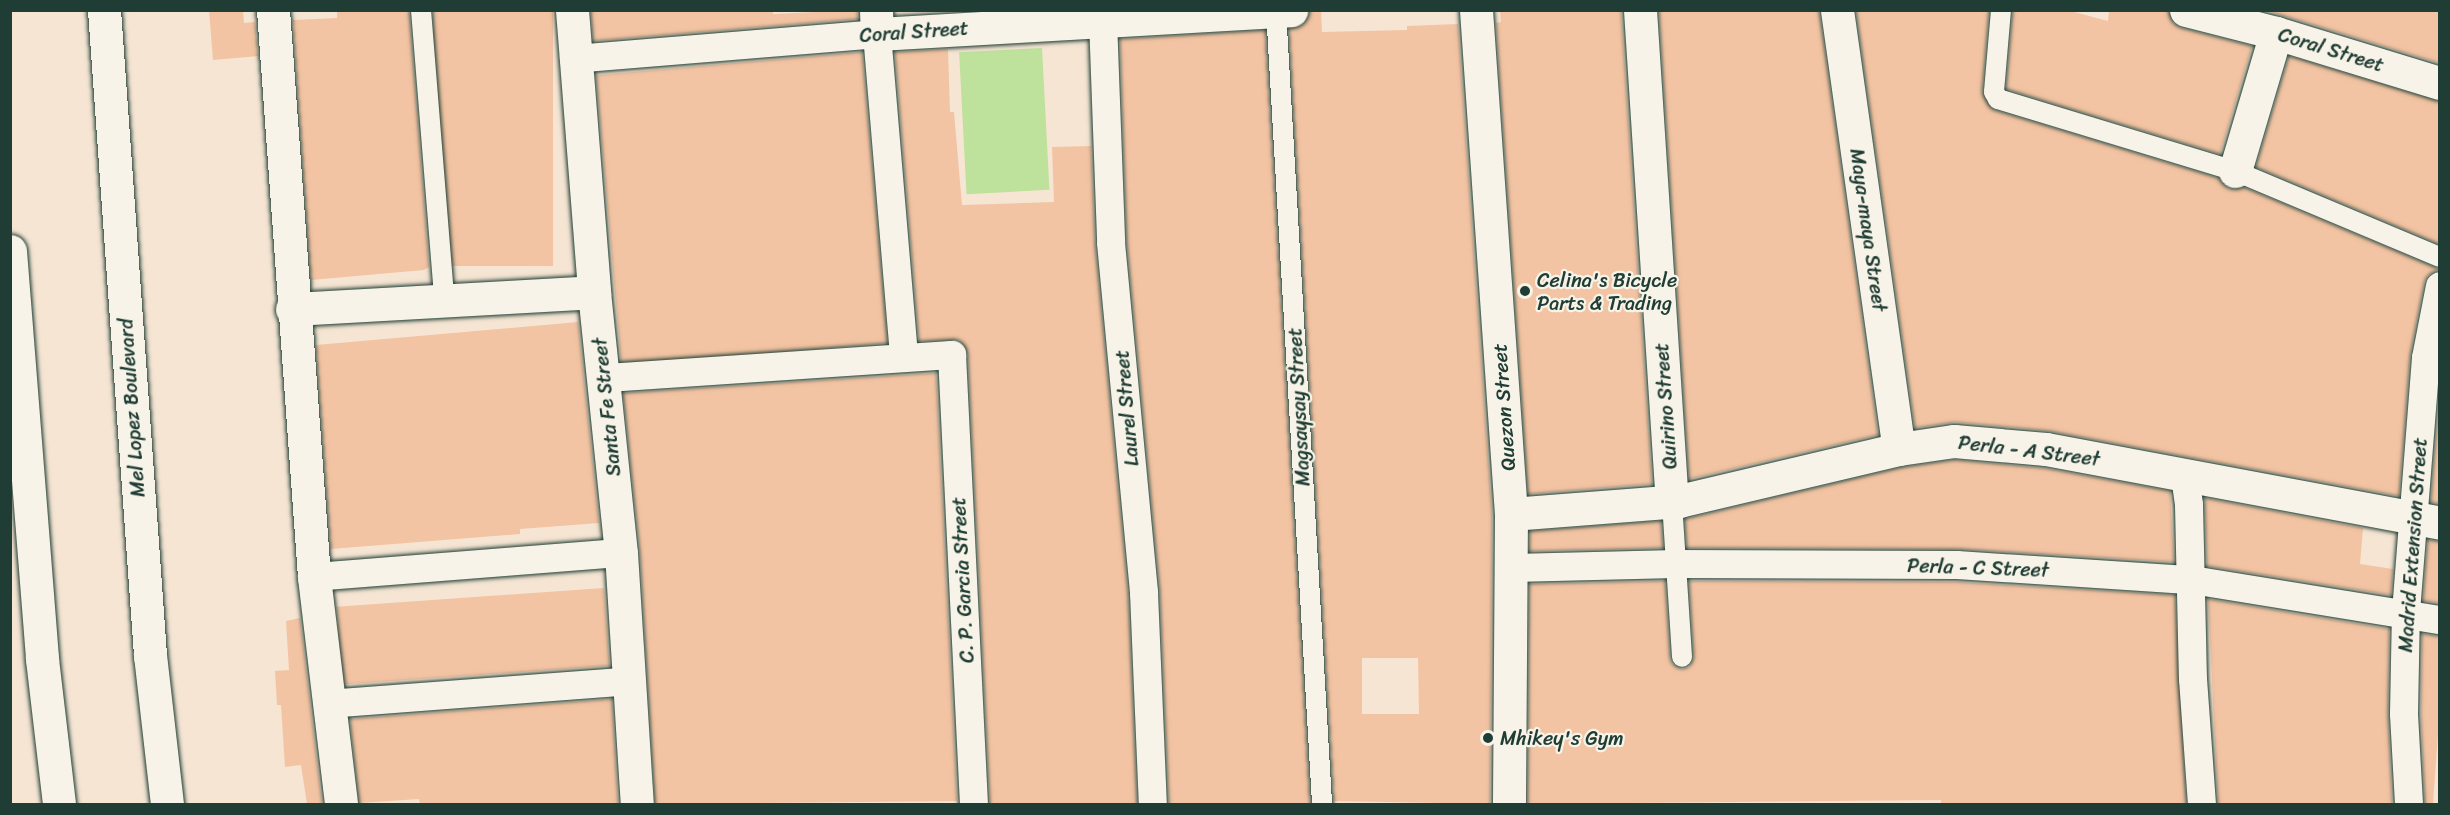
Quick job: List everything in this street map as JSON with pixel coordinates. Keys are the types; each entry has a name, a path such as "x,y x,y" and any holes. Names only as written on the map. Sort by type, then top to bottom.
{"main road":[{"name":"Mel Lopez Boulevard","path":"104,10 150,654 167,804"},
{"path":"273,10 292,309 314,578 342,804"},
{"name":"Santa Fe Street","path":"572,10 574,59 594,292 606,378 621,553 638,804"},
{"name":"Quezon Street","path":"1476,10 1512,514 1509,804"},
{"name":"Quirino Street","path":"1640,10 1672,502"},
{"name":"Maya-maya Street","path":"1837,10 1899,449"},
{"name":"Coral Street","path":"2186,10 2276,33 2439,83"},
{"name":"Coral Street","path":"876,22 1281,11"},
{"path":"2235,171 2276,33"},
{"path":"10,251 42,659 59,804"},
{"path":"292,309 444,298 594,292"},
{"name":"Perla - A Street","path":"1512,514 1672,502 1899,449 1966,442 2046,449 2427,520"}],"street":[{"name":"Laurel Street","path":"1102,15 1112,243 1144,593 1153,804"},
{"name":"Coral Street","path":"574,59 876,22"},
{"path":"606,378 904,358 876,22"},
{"name":"Madrid Extension Street","path":"2409,804 2404,714 2406,612 2427,520 2426,358 2439,286"},
{"name":"C. P. Garcia Street","path":"904,358 952,355 974,804"},
{"path":"2185,476 2202,804"},
{"path":"314,578 621,553"},
{"name":"Perla - C Street","path":"1513,568 1676,564 1957,565 2192,580 2406,612 2439,620"},
{"path":"328,704 631,681"}],"lane":[{"path":"421,10 444,298"},
{"path":"2001,10 1997,98 2235,171 2439,257"},
{"name":"Magsaysay Street","path":"1281,11 1322,804"},
{"name":"Quirino Street","path":"1672,502 1682,657"}],"green space":[{"path":"1042,48 1049,190 967,194 959,52"}],"building":[{"path":"209,10 243,10 244,23 255,22 258,56 213,60"},
{"path":"337,10 409,10 429,267 424,270 311,280 293,20 337,18"},
{"path":"433,10 553,10 553,266 433,266"},
{"path":"591,10 773,10 773,14 857,10 858,19 593,41"},
{"path":"1309,10 1321,10 1322,32 1407,30 1407,26 1458,24 1492,515 1490,804 1334,801 1289,29 1302,25","holes":["1362,658 1418,658 1419,714 1362,714"]},
{"path":"1500,10 1621,10 1652,484 1528,494 1496,23 1501,22"},
{"path":"1659,10 1819,10 1878,435 1689,479"},
{"path":"1856,10 1989,10 1982,91 1994,110 2218,178 2229,189 2243,187 2439,269 2428,275 2424,282 2410,355 2399,496 2049,431 1955,422 1915,428"},
{"path":"2013,10 2067,10 2108,21 2109,10 2168,10 2173,23 2181,28 2252,46 2220,154 2006,89"},
{"path":"2264,10 2439,10 2439,63 2281,15"},
{"path":"1265,30 1310,804 1169,804 1160,591 1127,242 1120,39"},
{"path":"948,49 950,112 954,112 962,205 1054,202 1052,147 1091,146 1095,244 1128,594 1137,804 990,804 968,354 959,340 919,341 895,52"},
{"path":"862,52 887,343 621,366 596,75"},
{"path":"2289,56 2439,101 2439,244 2256,167"},
{"path":"578,322 599,523 520,529 520,534 331,549 316,345"},
{"path":"936,373 957,801 655,804 640,551 623,393"},
{"path":"2439,397 2439,504 2431,502"},
{"path":"1955,460 2043,468 2170,491 2174,562 1957,549 1687,548 1685,519 1903,467"},
{"path":"2205,498 2363,528 2360,564 2393,569 2391,595 2207,566"},
{"path":"1661,521 1663,548 1529,551 1530,531"},
{"path":"2428,540 2439,541 2439,603 2423,601"},
{"path":"1665,581 1670,658 1672,664 1682,669 1689,667 1694,657 1689,581 1956,582 2175,595 2186,804 1941,804 1941,800 1528,804 1529,584"},
{"path":"604,588 609,666 342,685 337,607"},
{"path":"2208,599 2389,629 2388,715 2392,804 2218,804"},
{"path":"300,618 322,804 307,804 301,765 285,767 281,705 277,705 275,671 289,670 286,621"},
{"path":"2422,634 2439,636 2439,720 2433,804 2425,804 2421,714"},
{"path":"612,699 618,804 420,804 419,799 359,803 350,719"}],"place":[{"name":"Celina's Bicycle Parts & Trading","path":"1525,291"},
{"name":"Mhikey's Gym","path":"1488,738"}]}
